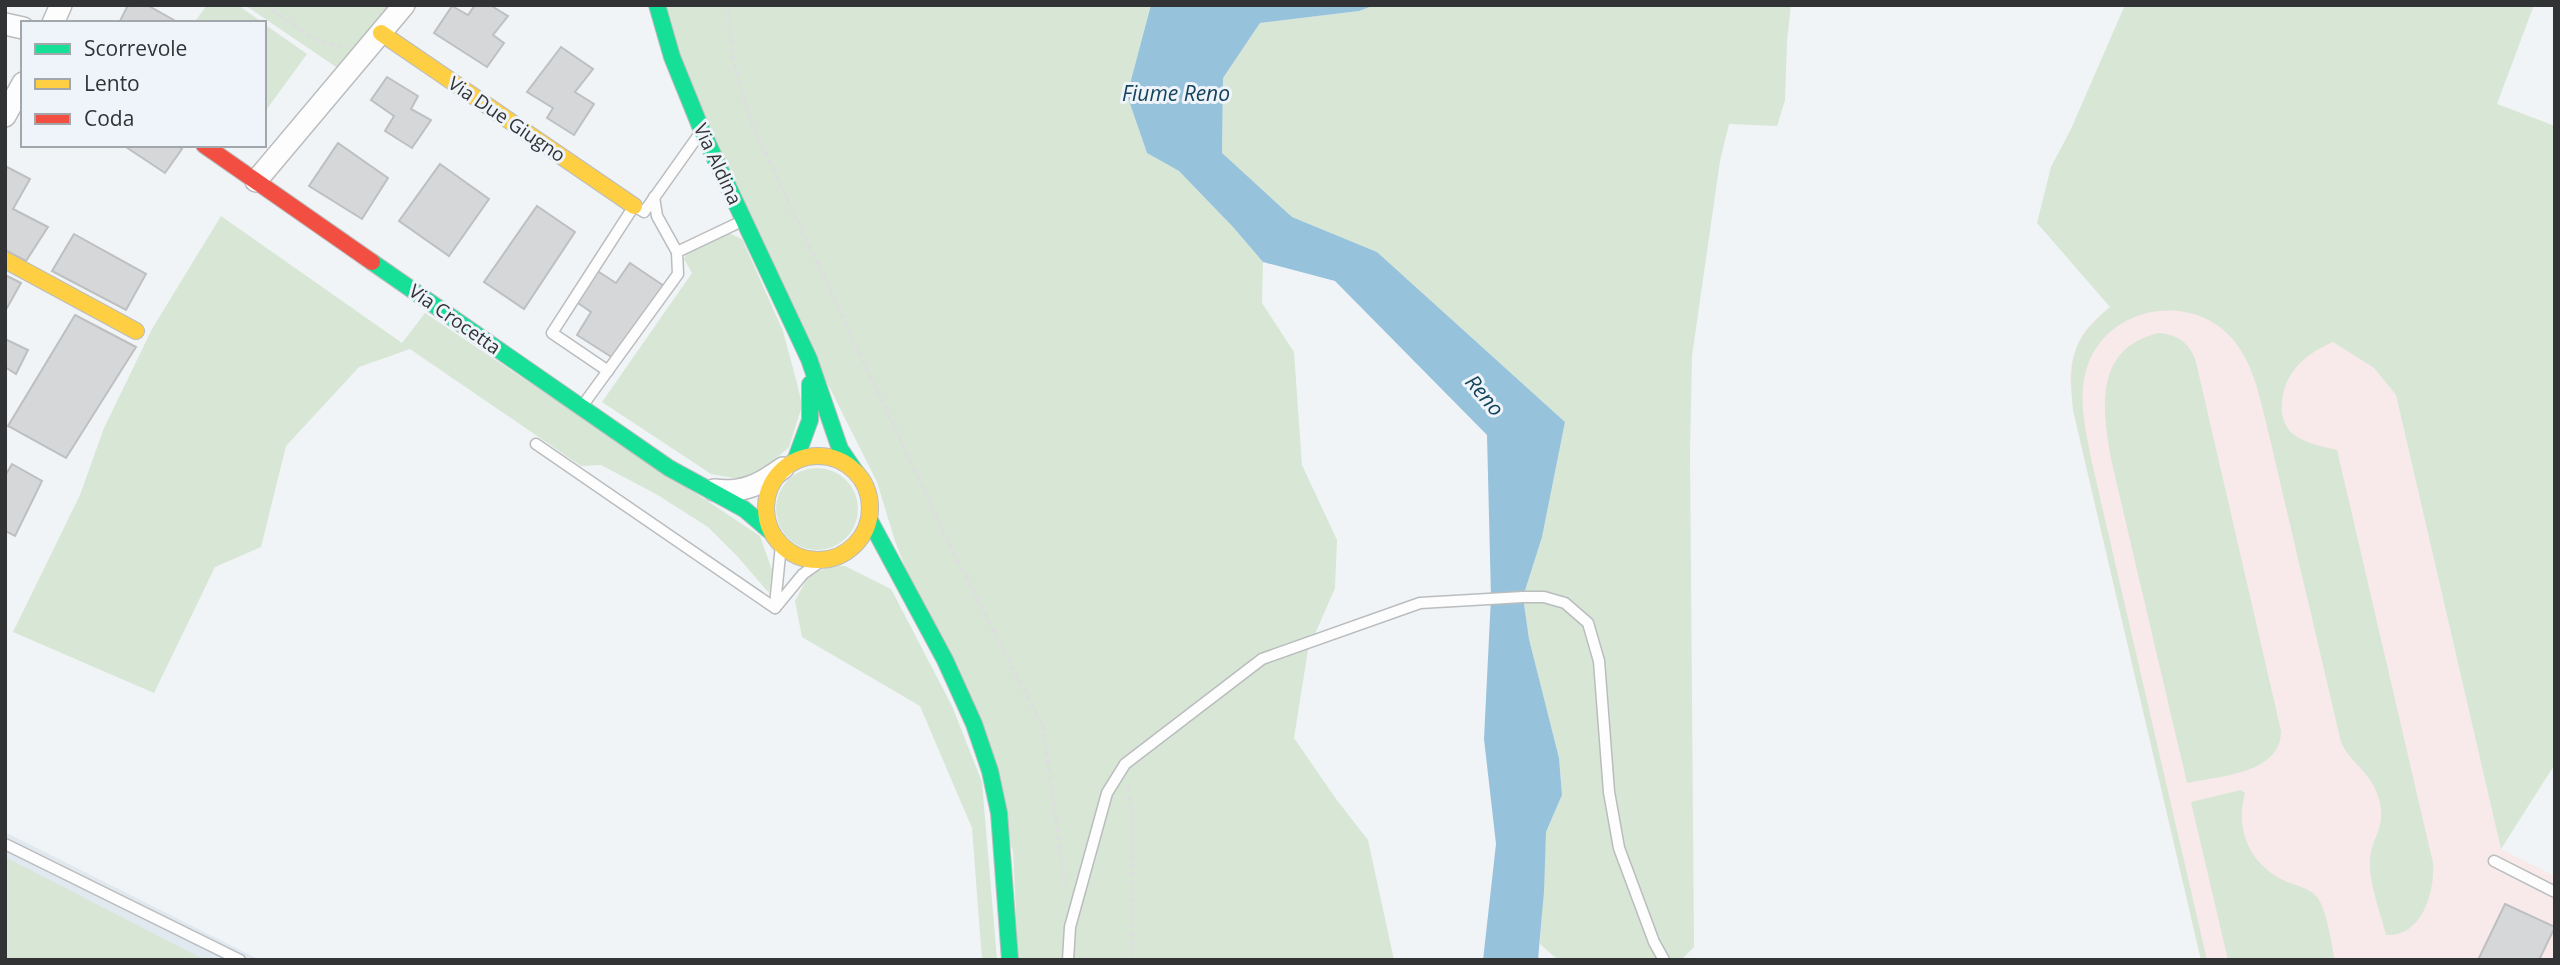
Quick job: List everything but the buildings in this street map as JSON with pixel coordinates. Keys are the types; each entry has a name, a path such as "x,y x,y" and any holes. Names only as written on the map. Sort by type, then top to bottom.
{"street":[{"path":"54,21 61,5"},
{"path":"256,181 404,5"},
{"name":"Via Aldina","path":"657,5 672,57 702,131 809,359 839,449 855,471"},
{"name":"Via Due Giugno","path":"381,33 634,206"},
{"path":"5,116 21,87"},
{"name":"Via Crocetta","path":"207,147 669,468 744,509 770,531"},
{"path":"5,260 136,331"},
{"name":"Via Aldina","path":"789,464 810,420 811,402 811,387 791,319"},
{"path":"858,563 829,559 808,560 793,555 770,531 766,518 768,491 789,464 810,456 826,456 842,461 855,471 868,493 869,519 950,671 974,724 990,771 999,813 1010,960"},
{"name":"Via Crocetta","path":"708,488 751,488 789,464"},
{"path":"829,559 857,542 869,519"},
{"path":"879,570 890,575 907,590"}],"lane":[{"path":"608,371 552,333 634,206 644,212 702,131"},
{"path":"582,407 678,274 677,253 657,216 654,197"},
{"path":"677,253 744,220"},
{"path":"536,444 775,608"},
{"path":"775,608 781,545"},
{"path":"775,608 803,573 829,559"},
{"path":"1068,960 1070,927 1107,793 1125,764 1262,659 1420,603 1491,597 1544,597 1565,603 1588,624 1599,661 1609,792 1619,848 1654,942 1664,960"},
{"path":"5,844 240,960"},
{"path":"2494,861 2555,892"}],"path":[{"path":"156,5 162,5"},
{"path":"265,5 330,44 341,47 350,41"},
{"path":"728,5 733,59 751,122 952,550 1043,726 1070,927"},
{"path":"1125,764 1131,807 1132,960"}],"shaded area":[{"path":"2134,296 2303,323 2374,368 2396,395 2501,849 2555,876 2555,960 2201,960 2076,423 2070,381 2071,364 2084,332 2095,319"},
{"path":"5,832 260,960 5,960"}],"green space":[{"path":"207,5 238,5 260,21 197,21"},
{"path":"245,5 392,5 339,69"},
{"path":"652,5 1151,5 1127,95 1147,153 1179,171 1263,262 1262,303 1294,352 1302,465 1337,540 1335,588 1308,650 1294,738 1368,840 1394,960 1018,960 1013,851 895,541 877,482 771,271"},
{"path":"1375,5 1791,5 1785,100 1777,126 1729,124 1720,161 1692,356 1690,452 1694,947 1681,960 1558,960 1540,944 1546,832 1562,795 1559,758 1529,639 1523,597 1542,537 1565,422 1377,252 1292,217 1222,154 1223,78 1260,23 1359,11"},
{"path":"2125,5 2534,5 2497,104 2555,126 2555,764 2501,849 2396,395 2374,368 2333,342 2299,364 2288,381 2282,401 2283,418 2291,432 2309,443 2337,450 2433,863 2432,887 2424,911 2409,929 2398,934 2386,935 2371,877 2371,851 2380,823 2381,807 2370,780 2349,756 2341,742 2266,422 2251,370 2235,342 2218,326 2198,316 2176,311 2154,312 2133,318 2113,329 2098,346 2087,367 2083,403 2092,463 2207,960 2201,960 2073,410 2071,378 2075,352 2087,330 2110,307 2037,223 2051,167 2071,129"},
{"path":"266,25 307,54 266,110"},
{"path":"221,216 402,343 425,313 760,536 772,570 769,593 708,527 656,494 601,465 581,466 410,349 359,367 286,446 261,547 215,567 154,693 13,632 80,495 104,428 152,329"},
{"path":"729,233 742,239 783,331 802,406 789,447 751,478 711,474 602,402 692,273 684,259 686,255"},
{"path":"2158,333 2171,335 2182,341 2196,362 2281,731 2278,745 2271,756 2260,765 2231,775 2187,783 2111,459 2106,420 2107,383 2113,366 2122,352 2137,341"},
{"path":"817,468 833,471 846,480 855,493 858,509 855,525 846,538 833,547 817,550 801,547 788,538 779,525 776,509 779,493 788,480 801,471"},
{"path":"845,566 891,589 952,706 982,782 997,960 982,960 972,828 920,706 802,637 795,601 810,573"},
{"path":"2241,790 2245,793 2242,806 2244,832 2253,854 2271,873 2317,897 2326,918 2335,960 2228,960 2191,802"},
{"path":"5,857 205,960 5,960"}],"water":[{"name":"Fiume Reno","path":"1151,5 1375,5 1359,11 1260,23 1223,78 1222,153 1292,217 1377,252 1565,422 1542,537 1523,597 1529,639 1559,758 1562,795 1546,832 1538,960 1483,960 1496,844 1484,739 1491,597 1487,435 1335,281 1263,262 1179,171 1147,153 1127,95"}],"traffic: fast":[{"path":"657,5 672,57 702,131 809,359 840,449 855,471"},
{"path":"372,262 669,468 744,509 770,531"},
{"path":"795,461 810,420 810,384"},
{"path":"869,519 945,660 974,724 990,771 999,813 1010,960"}],"traffic: slow":[{"path":"381,33 634,206"},
{"path":"5,260 136,331"},
{"path":"818,456 838,460 855,471 866,488 870,508 866,528 855,545 838,556 818,560 798,556 781,545 770,528 766,508 770,488 781,471 798,460 818,456"}],"traffic: jam":[{"path":"207,147 372,262"}],"water label":[{"name":"Reno","path":"1485,395"}]}
